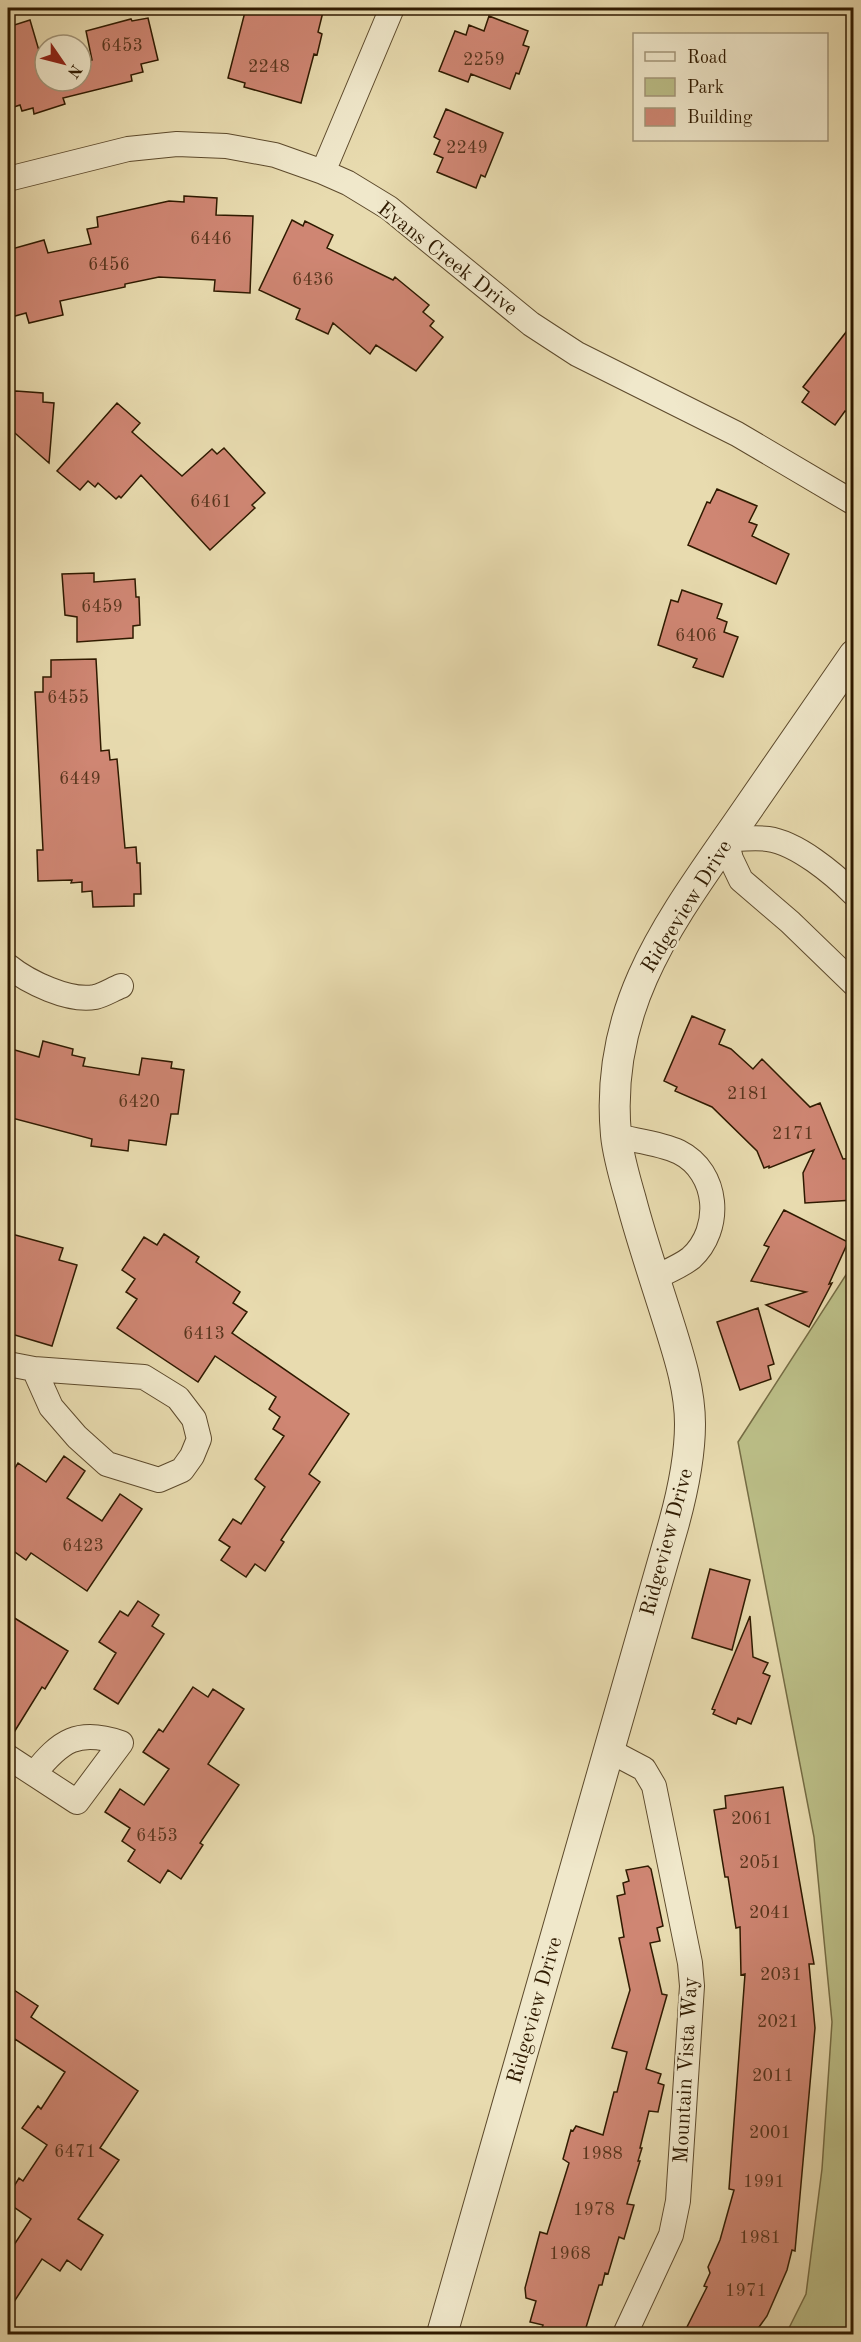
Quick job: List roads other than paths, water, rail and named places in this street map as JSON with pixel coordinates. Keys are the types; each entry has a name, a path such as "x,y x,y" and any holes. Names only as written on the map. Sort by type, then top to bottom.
{"street":[{"path":"323,172 392,8"},
{"name":"Evans Creek Drive","path":"8,179 128,149 177,144 226,146 275,155 323,172 348,183 388,208 531,324 577,354 737,434 854,503"},
{"name":"Ridgeview Drive","path":"442,2334 674,1523 689,1453 690,1423 683,1369 654,1278 625,1177 616,1136 615,1098 621,1041 638,983 666,931 854,655"},
{"path":"854,894 818,863 770,839 726,840 731,859 741,880 790,922 854,984"},
{"path":"8,966 19,975 56,993 94,997 121,986"},
{"path":"616,1136 680,1153 696,1166 708,1183 711,1193 712,1222 705,1241 690,1258 654,1278"},
{"path":"8,1364 34,1369 144,1377 178,1398 194,1419 199,1439 192,1456 182,1470 159,1480 107,1464 77,1437 51,1407 34,1369"},
{"name":"Mountain Vista Way","path":"608,1750 644,1769 654,1786 690,1963 692,1986 678,2201 671,2235 625,2334"},
{"path":"8,1757 34,1774"}]}
